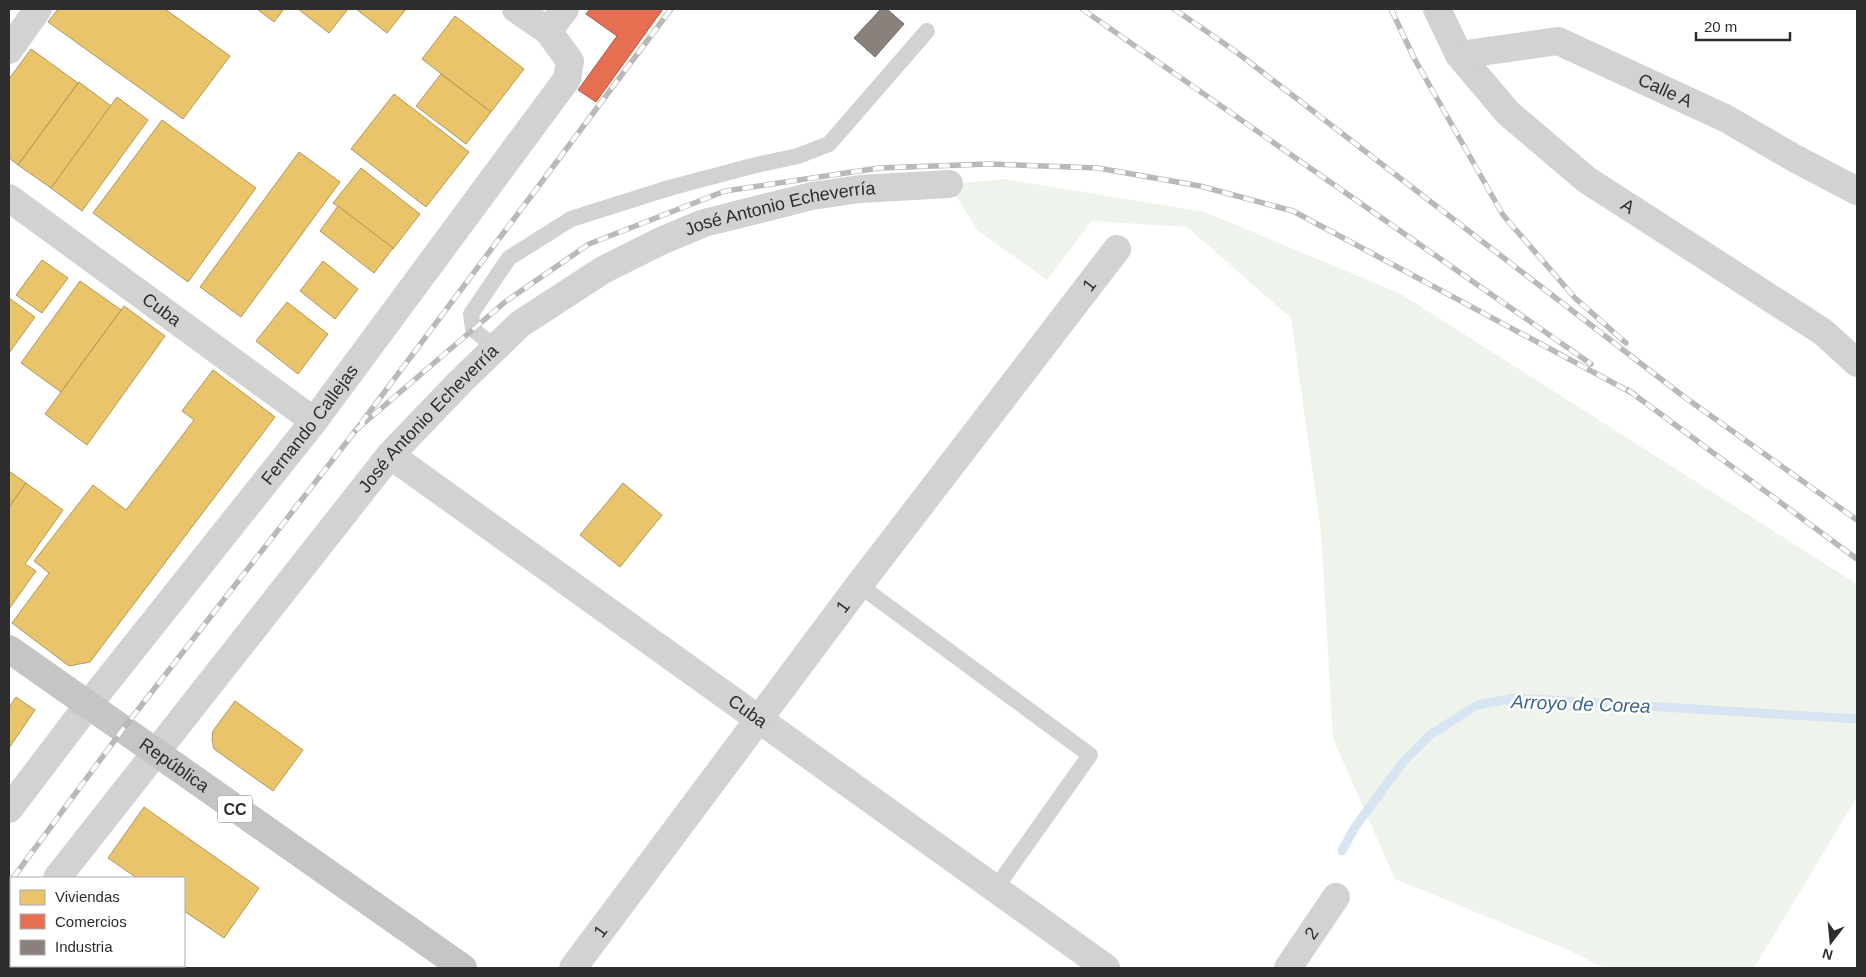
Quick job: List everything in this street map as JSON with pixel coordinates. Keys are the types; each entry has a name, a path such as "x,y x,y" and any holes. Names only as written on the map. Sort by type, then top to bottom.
{"main road":[{"name":"República","path":"9,649 462,968"}],"street":[{"path":"9,50 38,9"},
{"name":"Fernando Callejas","path":"9,809 88,705 314,421 567,79 570,61 548,31 516,9"},
{"path":"548,31 565,9"},
{"name":"A","path":"1437,9 1459,54 1508,113 1587,180 1823,332 1857,363"},
{"name":"Calle A","path":"1459,54 1558,41 1725,118 1857,192"},
{"name":"José Antonio Echeverría","path":"58,877 390,455 520,324 602,270 661,241 704,223 812,196 860,189 949,184"},
{"name":"Cuba","path":"9,198 314,421"},
{"name":"1","path":"573,968 859,585 1117,249"},
{"name":"Cuba","path":"390,455 1106,968"},
{"name":"2","path":"1288,968 1336,897"}],"lane":[{"path":"495,348 473,329 471,314 509,258 572,219 669,188 798,156 829,144 927,32"},
{"path":"859,585 1090,755 995,889"}],"shaded area":[{"path":"1004,179 1205,212 1401,294 1857,584 1857,797 1754,968 1605,968 1568,950 1395,879 1333,739 1321,533 1291,318 1187,227 1092,221 1047,280 977,230 949,184"}],"building: Viviendas":[{"path":"58,9 165,9 230,56 183,119 48,22"},
{"path":"257,9 284,9 274,22"},
{"path":"298,9 348,9 329,33"},
{"path":"356,9 406,9 387,33"},
{"path":"455,16 524,69 491,112 422,59"},
{"path":"31,49 78,83 18,165 9,158 9,79"},
{"path":"441,74 491,112 466,144 416,106"},
{"path":"79,82 111,106 51,188 18,165"},
{"path":"394,94 469,152 426,207 351,149"},
{"path":"117,97 148,120 82,211 51,188"},
{"path":"162,120 256,188 188,282 93,213"},
{"path":"299,152 340,182 241,317 200,287"},
{"path":"361,168 420,214 393,249 333,203"},
{"path":"338,206 393,248 374,273 320,231"},
{"path":"42,260 68,278 42,313 16,295"},
{"path":"323,261 358,289 335,319 300,291"},
{"path":"80,281 121,310 61,392 21,363"},
{"path":"9,298 35,317 9,353"},
{"path":"287,302 328,334 298,374 256,341"},
{"path":"124,306 165,336 87,445 45,414"},
{"path":"213,370 275,417 90,662 69,666 12,623 49,573 34,561 93,485 126,510 194,420 182,411"},
{"path":"9,471 26,483 9,507"},
{"path":"26,483 63,510 25,564 36,571 9,609 9,507"},
{"path":"623,483 662,515 620,567 580,535"},
{"path":"16,697 35,710 9,748 9,707"},
{"path":"235,701 303,750 273,791 214,749 213,731"},
{"path":"144,807 259,888 224,938 185,912 185,877 136,877 108,858"}],"building: Comercios":[{"path":"590,9 663,9 596,102 578,90 617,36 586,14"}],"building: Industria":[{"path":"881,9 887,9 904,24 875,57 854,38"}],"waterway":[{"name":"Arroyo de Corea","path":"1342,851 1355,827 1403,762 1430,735 1477,705 1516,698 1857,719"}],"railway":[{"path":"14,877 123,729 356,430 671,9"},
{"path":"1082,9 1591,364"},
{"path":"1174,9 1235,51 1683,396 1857,520"},
{"path":"1391,9 1414,58 1503,215 1575,298 1626,343"},
{"path":"356,430 505,302 589,244 725,191 879,168 989,164 1098,168 1200,186 1293,211 1634,394"},
{"path":"1628,390 1857,559"}]}
